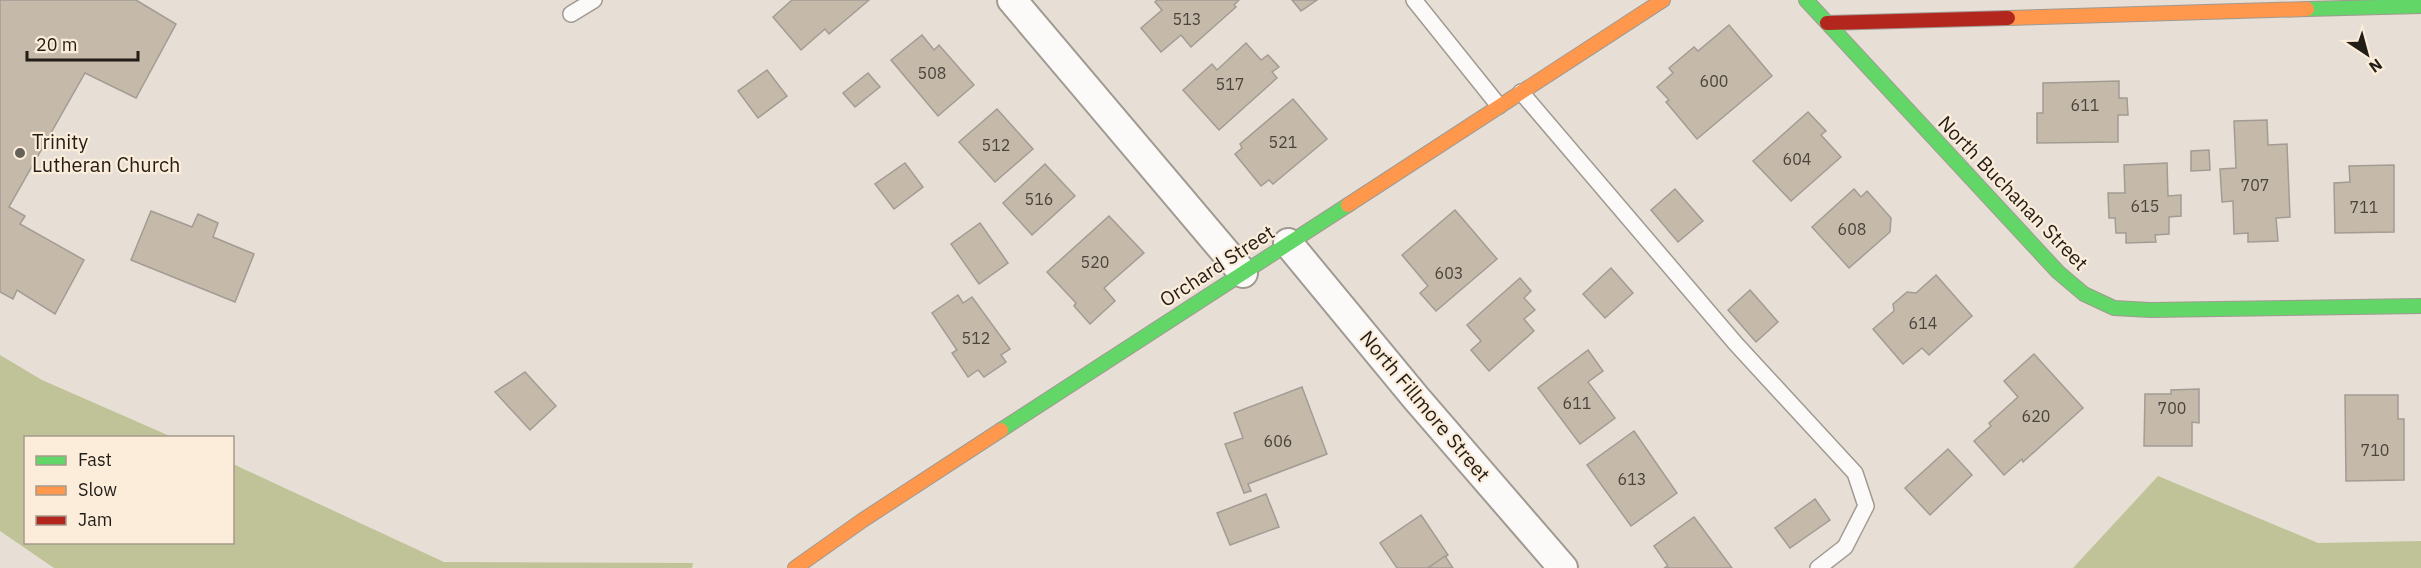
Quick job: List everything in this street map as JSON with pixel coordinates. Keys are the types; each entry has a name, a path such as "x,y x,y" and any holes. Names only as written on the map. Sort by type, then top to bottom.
{"street":[{"path":"1012,0 1242,273"},
{"name":"Orchard Street","path":"795,568 863,520 1663,0"},
{"name":"North Buchanan Street","path":"1806,0 2058,272 2084,294 2114,308 2150,310 2421,306"},
{"path":"1827,23 2421,6"},
{"name":"North Fillmore Street","path":"1288,243 1416,398 1563,568"}],"lane":[{"path":"571,14 594,0"},
{"path":"1414,0 1499,106"},
{"path":"1521,92 1729,335 1855,473 1866,506 1845,547 1818,568"}],"green space":[{"path":"0,355 42,380 170,436 24,436 24,544 234,544 234,464 444,562 693,563 692,568 54,568 0,531"},
{"path":"2158,476 2318,543 2421,541 2421,568 2073,568"}],"building":[{"name":"Trinity Lutheran Church","path":"0,0 136,0 176,24 136,98 85,73 9,207 25,216 20,224 84,260 55,314 17,290 13,299 0,292"},
{"path":"792,0 869,0 829,34 825,29 801,50 773,17"},
{"path":"1157,0 1239,0 1234,5 1236,7 1191,47 1181,35 1161,52 1141,28 1162,10 1155,2"},
{"path":"1292,0 1317,0 1301,11"},
{"path":"1729,25 1772,76 1697,139 1666,102 1669,100 1657,87 1673,73 1669,68 1694,47 1698,51"},
{"path":"922,35 934,50 939,45 974,85 938,116 891,60"},
{"path":"1246,43 1261,60 1268,55 1279,67 1272,72 1277,78 1219,130 1183,90 1212,64 1217,70"},
{"path":"767,70 787,96 758,118 738,91"},
{"path":"868,73 880,87 855,107 843,93"},
{"path":"2119,81 2119,98 2127,98 2128,115 2118,115 2118,142 2037,143 2037,113 2043,113 2043,83"},
{"path":"1293,99 1327,139 1273,184 1269,180 1261,186 1235,154 1242,148 1240,144"},
{"path":"997,109 1033,149 995,182 959,142"},
{"path":"1808,112 1826,131 1821,135 1841,157 1791,201 1753,161"},
{"path":"2267,120 2268,145 2287,144 2290,217 2276,218 2278,241 2248,242 2248,233 2234,234 2233,201 2222,202 2220,169 2236,168 2234,121"},
{"path":"2209,150 2210,170 2191,171 2191,151"},
{"path":"905,163 923,187 894,209 875,184"},
{"path":"2167,163 2168,196 2181,195 2181,216 2169,217 2169,234 2155,235 2156,242 2126,243 2126,233 2116,233 2115,218 2109,218 2108,193 2125,193 2124,165"},
{"path":"1045,164 1075,196 1032,235 1003,203"},
{"path":"2394,165 2394,232 2335,233 2334,183 2350,182 2349,166"},
{"path":"1675,189 1703,221 1678,242 1651,210"},
{"path":"1854,189 1861,197 1867,191 1891,218 1890,232 1849,268 1812,227"},
{"path":"1455,210 1497,259 1436,311 1420,293 1428,286 1402,255"},
{"path":"151,211 192,227 198,214 218,223 213,237 254,254 235,302 131,260"},
{"path":"1109,216 1144,253 1104,288 1115,301 1090,324 1074,306 1076,303 1047,272"},
{"path":"980,223 1008,263 979,284 951,244"},
{"path":"1611,268 1633,293 1605,318 1583,294"},
{"path":"1936,275 1972,316 1929,355 1922,348 1903,364 1873,329 1894,311 1893,304 1907,292 1916,293"},
{"path":"1520,278 1531,291 1524,298 1535,310 1524,319 1534,331 1489,371 1471,350 1481,341 1467,325"},
{"path":"1750,290 1778,322 1756,342 1728,310"},
{"path":"958,295 963,303 972,297 1010,349 1001,355 1006,362 984,377 978,370 968,377 952,353 957,350 932,313"},
{"path":"1588,350 1603,371 1588,382 1615,418 1580,444 1538,388"},
{"path":"2034,354 2083,408 2023,462 2022,459 2004,475 1974,441 1991,426 1989,423 2018,397 2004,381"},
{"path":"525,372 556,406 530,430 495,392"},
{"path":"1302,387 1327,454 1248,484 1251,491 1244,493 1225,444 1243,438 1234,413"},
{"path":"2199,389 2199,423 2192,422 2192,446 2144,446 2145,394 2171,394 2171,390"},
{"path":"2345,395 2398,395 2398,419 2404,419 2404,480 2346,481"},
{"path":"1634,431 1677,493 1631,526 1587,465"},
{"path":"1948,449 1972,475 1930,515 1905,488"},
{"path":"1266,494 1279,527 1230,545 1217,513"},
{"path":"1815,499 1830,520 1790,548 1775,528"},
{"path":"1421,515 1448,555 1428,568 1397,568 1380,543"},
{"path":"1694,517 1732,568 1664,568 1668,566 1654,546"},
{"path":"1445,556 1453,568 1428,568"}],"traffic: fast":[{"path":"1806,0 2058,272 2084,294 2114,308 2150,310 2421,306"},
{"path":"2307,9 2421,6"},
{"path":"1001,430 1348,205"}],"traffic: slow":[{"path":"1348,205 1663,0"},
{"path":"2008,18 2307,9"},
{"path":"795,568 863,520 1001,430"}],"traffic: jam":[{"path":"1827,23 2008,18"}],"place":[{"name":"Trinity Lutheran Church","path":"20,153"}]}
